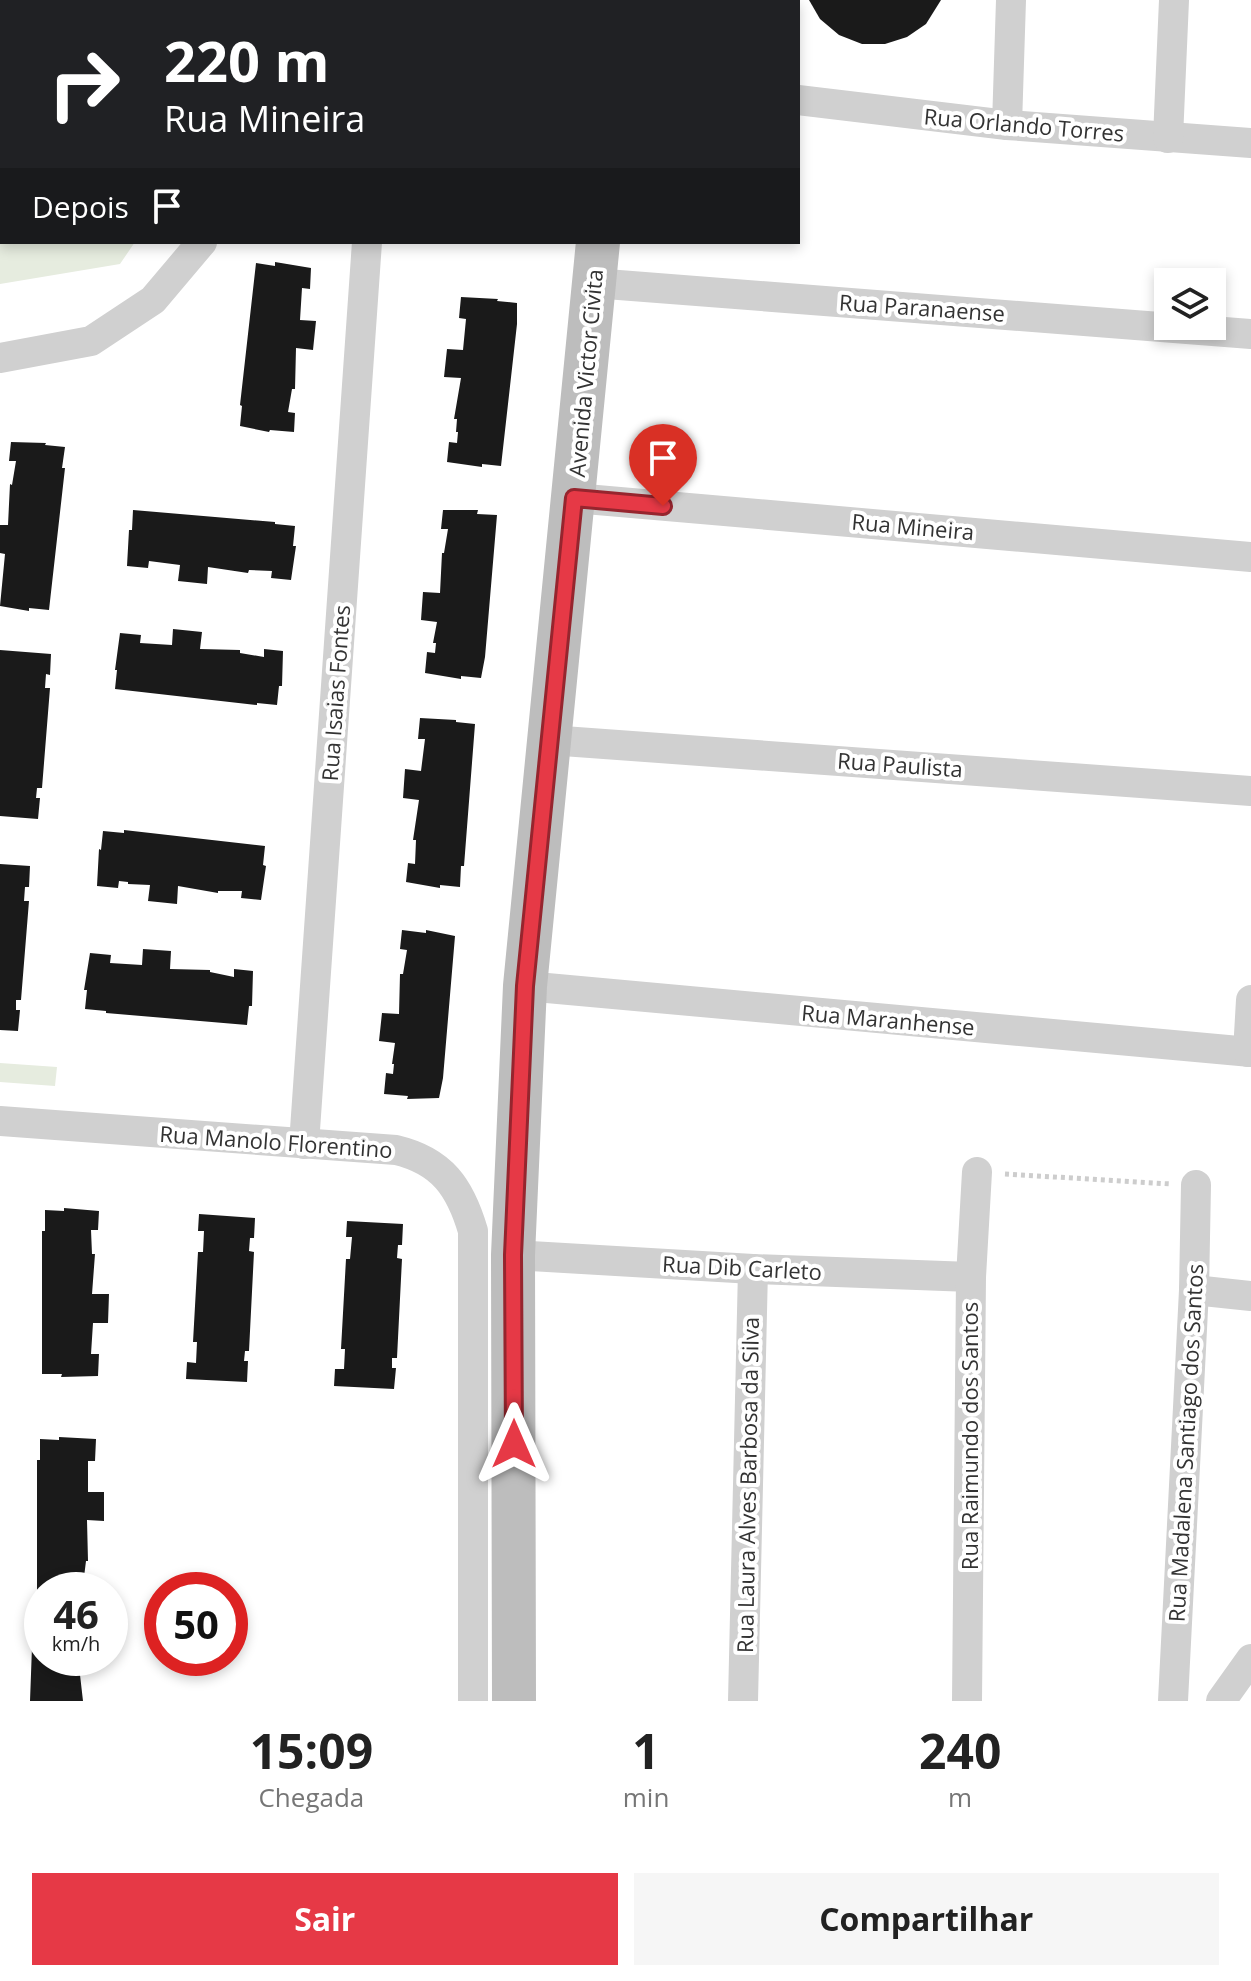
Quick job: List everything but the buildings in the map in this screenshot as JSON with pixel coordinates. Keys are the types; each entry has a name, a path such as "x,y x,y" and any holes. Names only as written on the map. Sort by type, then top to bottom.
{"main road":[{"name":"Avenida Victor Civita","path":"514,1701 513,1255 525,986 596,262"}],"street":[{"path":"1007,125 1011,0"},
{"path":"1168,138 1174,0"},
{"name":"Rua Orlando Torres","path":"800,100 1007,125 1251,143"},
{"name":"Rua Isaias Fontes","path":"304,1144 367,244"},
{"path":"0,358 91,341 153,300 198,245"},
{"name":"Rua Paranaense","path":"596,262 1251,334"},
{"name":"Rua Mineira","path":"574,498 1251,557"},
{"name":"Rua Paulista","path":"549,740 1251,791"},
{"name":"Rua Maranhense","path":"525,986 1249,1052"},
{"path":"1249,1052 1251,1000"},
{"name":"Rua Manolo Florentino","path":"0,1121 396,1150 419,1155 451,1183 468,1214 473,1231 473,1701"},
{"name":"Rua Raimundo dos Santos","path":"967,1701 971,1277 977,1172"},
{"name":"Rua Madalena Santiago dos Santos","path":"1173,1701 1194,1290 1196,1185"},
{"name":"Rua Dib Carleto","path":"513,1255 753,1269 971,1277"},
{"name":"Rua Laura Alves Barbosa da Silva","path":"743,1701 753,1269"},
{"path":"1194,1290 1251,1296"},
{"path":"1221,1701 1251,1659"}],"path":[{"path":"977,1172 1196,1185"}],"shaded area":[{"path":"0,244 134,244 120,264 0,284"},
{"path":"0,1063 57,1067 55,1086 0,1082"}],"route":[{"path":"514,1444 513,1255 525,986 574,498 663,506"}]}
